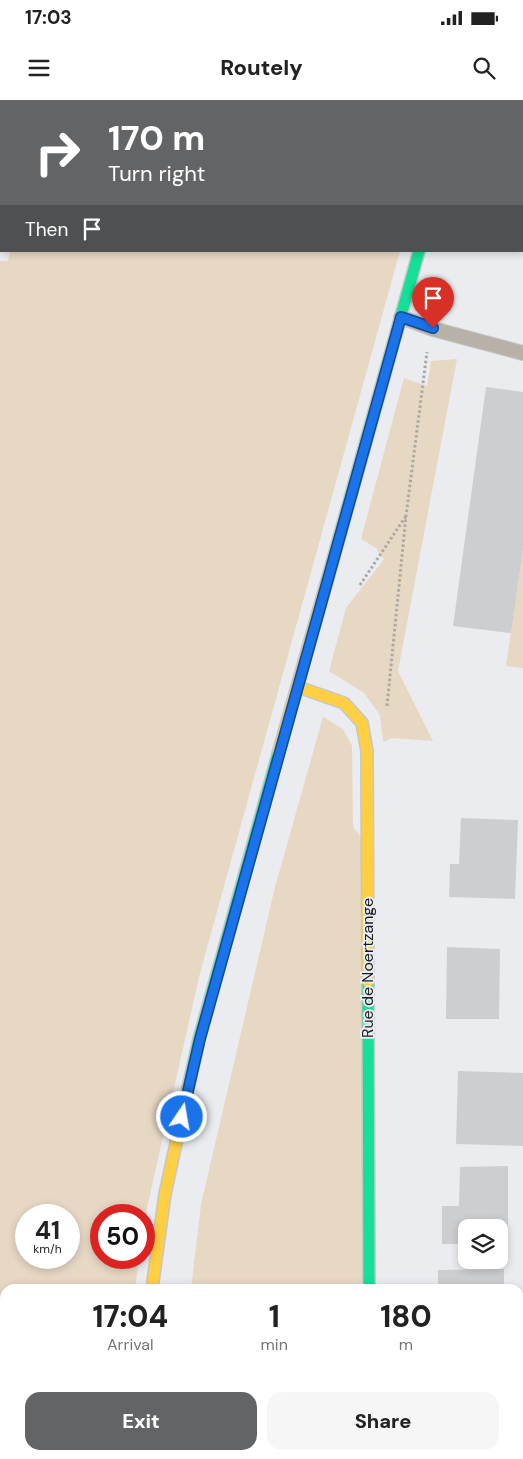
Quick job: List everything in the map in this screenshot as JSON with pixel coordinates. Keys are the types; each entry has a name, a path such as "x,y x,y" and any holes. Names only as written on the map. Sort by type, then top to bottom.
{"main road":[{"path":"153,1284 165,1194 200,1039 419,252"},
{"name":"Rue de Noertzange","path":"298,687 344,703 362,723 367,751 368,1284"}],"lane":[{"path":"401,317 523,353"}],"path":[{"path":"387,712 406,516 428,342 433,328"},
{"path":"358,588 406,516"}],"shaded area":[{"path":"10,252 400,252 200,973 148,1204 90,1204 90,1269 138,1269 136,1284 0,1284 0,261 8,261"},
{"path":"457,359 398,671 433,741 392,738 383,742 380,715 364,693 329,671 346,608 384,559 376,548 361,539 404,378 427,386 431,361"},
{"path":"523,549 523,668 506,666"},
{"path":"323,717 343,729 352,746 353,827 366,843 369,1284 192,1284 201,1204 275,887"}],"building":[{"path":"486,387 523,392 523,549 511,633 453,626"},
{"path":"461,818 518,820 515,899 449,897 450,864 459,864"},
{"path":"447,947 500,949 499,1019 446,1019"},
{"path":"458,1071 523,1073 523,1146 456,1144"},
{"path":"508,1166 508,1219 458,1219 458,1244 442,1244 442,1206 459,1206 460,1167"},
{"path":"504,1269 504,1284 438,1284 438,1270"}],"traffic: fast":[{"path":"332,563 419,252"},
{"path":"188,1088 199,1039 278,754"},
{"path":"368,982 369,1284"}],"traffic: slow":[{"path":"278,754 332,563"},
{"path":"298,687 344,703 362,723 367,751 368,982"},
{"path":"153,1284 165,1194 188,1088"}],"route":[{"path":"182,1117 200,1039 401,317 433,328"}]}
